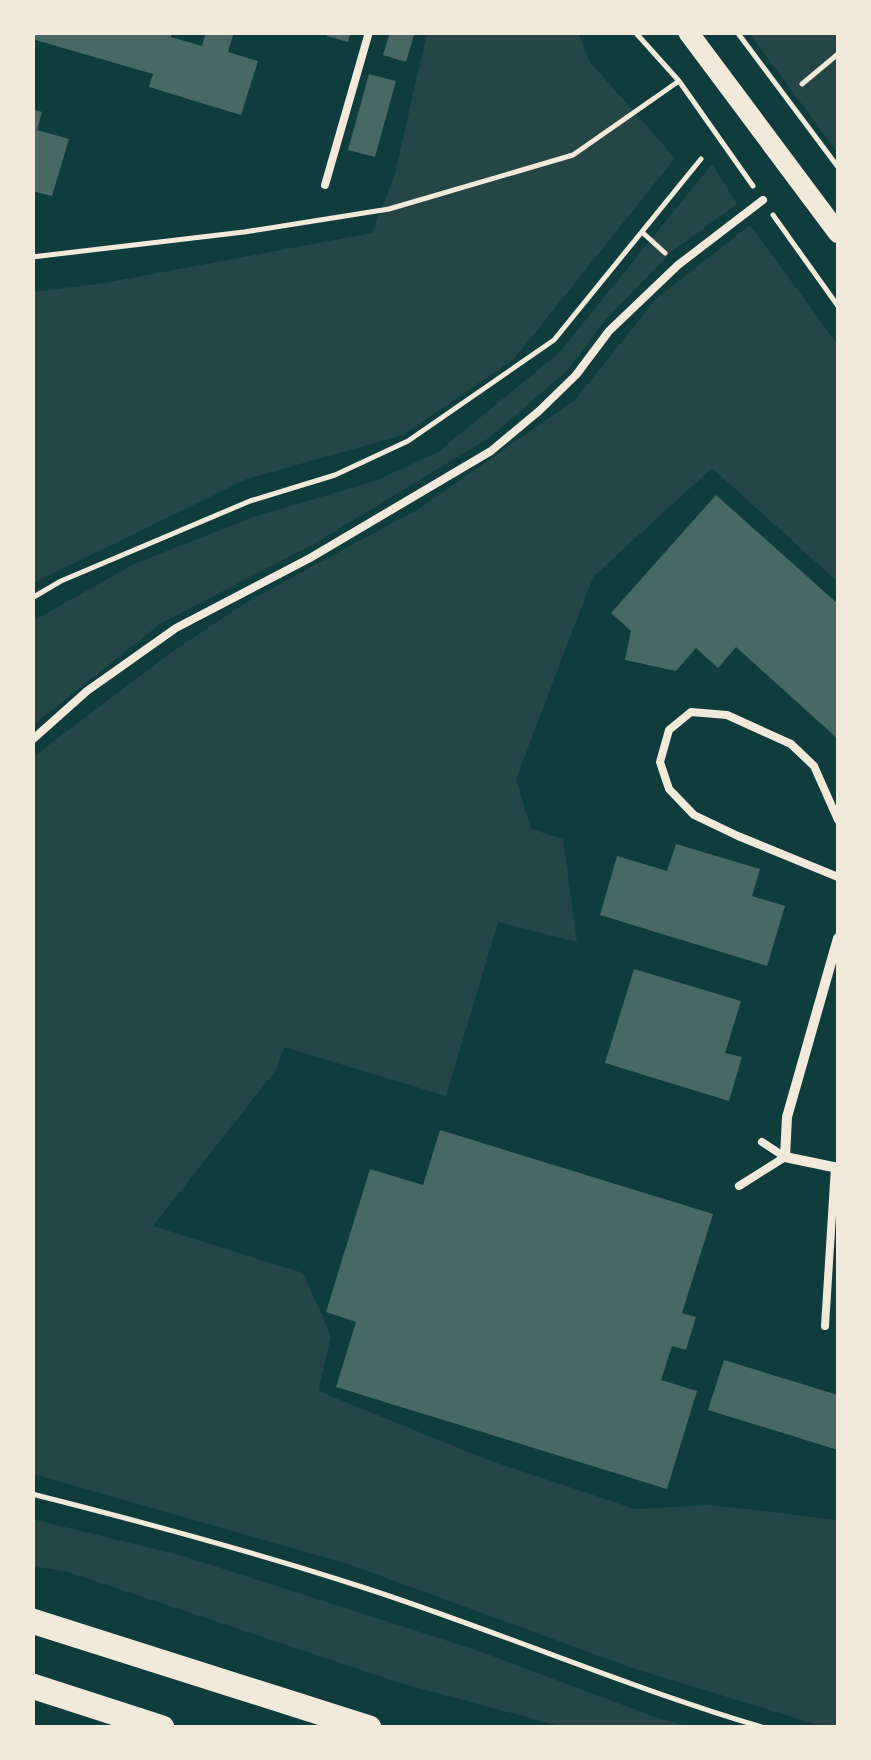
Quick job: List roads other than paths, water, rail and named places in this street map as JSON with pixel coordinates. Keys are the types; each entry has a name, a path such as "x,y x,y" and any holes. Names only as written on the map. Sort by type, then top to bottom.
{"main road":[{"path":"688,32 838,233"},
{"path":"32,1620 369,1728"},
{"path":"32,1686 162,1728"}],"street":[{"path":"837,1167 784,1157 787,1117 838,938"}],"lane":[{"path":"325,185 369,32"},
{"path":"32,740 87,692 176,628 310,558 491,451 576,375 609,331 678,265 763,200"},
{"path":"838,820 814,766 791,744 727,715 690,712 669,730 660,762 669,789 694,815 838,877"},
{"path":"738,1186 784,1157 762,1142"},
{"path":"825,1326 837,1167"}]}
